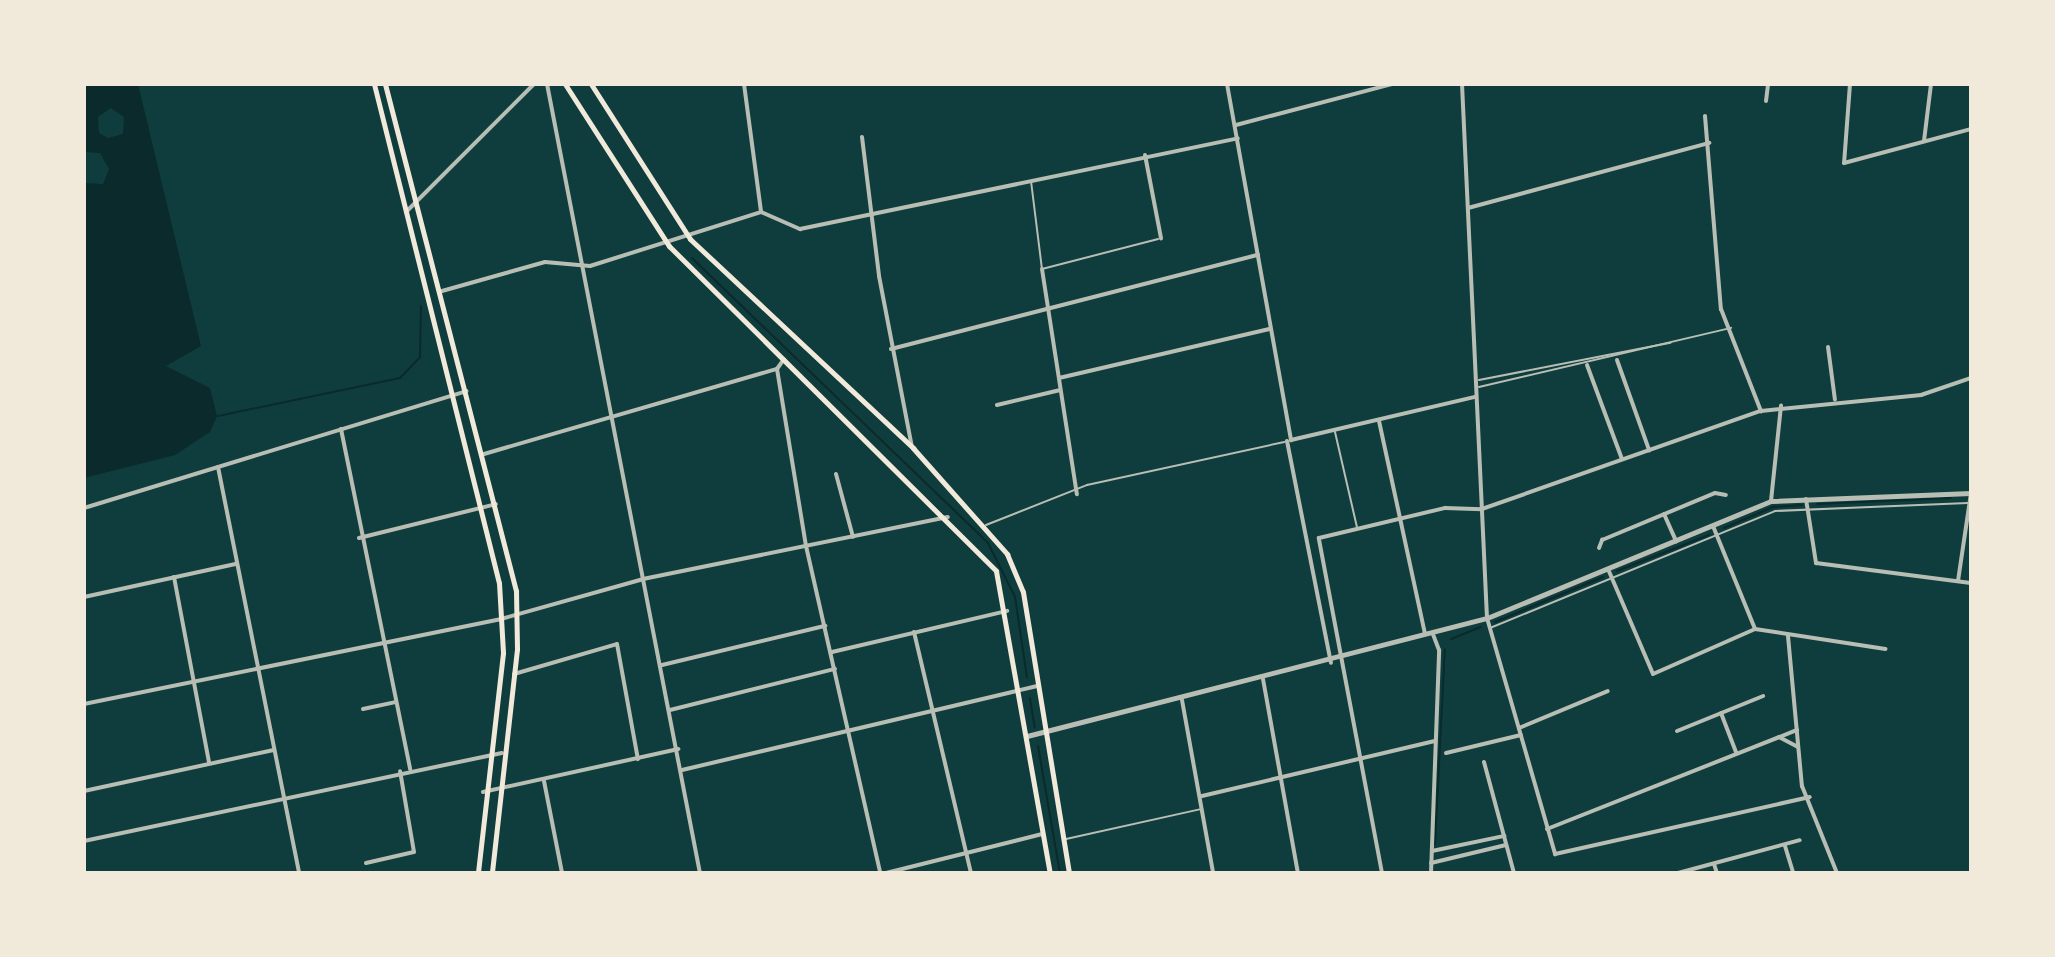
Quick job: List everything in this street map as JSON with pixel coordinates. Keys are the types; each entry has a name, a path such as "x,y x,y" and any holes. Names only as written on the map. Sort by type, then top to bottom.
{"main road":[{"path":"374,84 481,508 501,619 478,873"},
{"path":"385,84 415,209 442,291 484,454 516,614 514,674 496,792 492,873"},
{"path":"565,84 669,246 948,517 996,571 1007,611 1050,873"},
{"path":"591,84 690,239 913,448 985,526 1017,571 1069,873"}],"street":[{"path":"404,212 415,209 534,84"},
{"path":"547,84 700,873"},
{"path":"744,84 761,212"},
{"path":"1227,84 1331,663"},
{"path":"1236,125 1392,84"},
{"path":"1462,84 1487,618 1547,829 1559,858 1810,797"},
{"path":"1766,101 1768,84"},
{"path":"1850,84 1844,163 1971,129"},
{"path":"1923,143 1931,84"},
{"path":"1705,116 1709,143 1711,254 1731,328 1761,411"},
{"path":"862,137 891,349 913,448"},
{"path":"761,212 790,229 871,215 1145,155 1238,138"},
{"path":"1467,208 1709,143"},
{"path":"1145,155 1161,238"},
{"path":"442,291 545,262 583,266 669,246 761,212"},
{"path":"891,349 1258,255"},
{"path":"1042,269 1077,494"},
{"path":"1059,378 1269,329"},
{"path":"1828,347 1835,400"},
{"path":"484,454 614,419 777,369 784,359"},
{"path":"1617,360 1649,450"},
{"path":"1587,365 1622,459"},
{"path":"777,369 806,546 832,652 847,731 883,873 1043,834"},
{"path":"1382,873 1319,538 1403,518 1482,509 1781,406 1921,395 1971,378"},
{"path":"997,405 1060,390"},
{"path":"84,508 467,391"},
{"path":"1289,441 1475,397"},
{"path":"1771,501 1781,406"},
{"path":"1379,421 1403,518 1426,636"},
{"path":"341,429 359,538 410,769"},
{"path":"218,467 299,873"},
{"path":"836,474 853,537"},
{"path":"1027,736 1344,660 1487,618 1771,501 1971,493 1958,581"},
{"path":"1599,548 1602,540 1664,514 1726,495"},
{"path":"1806,499 1816,563 1971,583"},
{"path":"359,538 496,504"},
{"path":"1664,514 1676,541"},
{"path":"84,704 501,619 643,579 948,517"},
{"path":"1713,526 1755,629"},
{"path":"84,597 235,564"},
{"path":"1608,569 1653,674 1755,629 1885,649"},
{"path":"174,577 209,764"},
{"path":"832,652 1007,611"},
{"path":"662,665 825,626"},
{"path":"914,632 971,873"},
{"path":"1431,873 1433,634"},
{"path":"1788,636 1799,747 1810,797 1837,873"},
{"path":"514,674 617,644 638,759"},
{"path":"670,710 835,669"},
{"path":"1263,679 1298,873"},
{"path":"682,770 1039,686"},
{"path":"1519,728 1608,691"},
{"path":"1677,731 1763,696"},
{"path":"1182,700 1202,796 1213,873"},
{"path":"363,709 395,702"},
{"path":"1721,713 1736,753"},
{"path":"1547,829 1797,730"},
{"path":"1446,753 1521,735"},
{"path":"1779,737 1799,747"},
{"path":"1202,796 1434,741"},
{"path":"483,792 496,792 678,749"},
{"path":"84,791 274,750"},
{"path":"84,841 487,751 502,753"},
{"path":"1484,762 1514,873"},
{"path":"366,863 414,852 400,771"},
{"path":"544,781 562,873"},
{"path":"1431,852 1504,836"},
{"path":"1678,873 1800,840"},
{"path":"1431,863 1506,845"},
{"path":"1785,846 1793,873"},
{"path":"1714,864 1717,873"}],"lane":[{"path":"1031,179 1042,269 1161,238"},
{"path":"1474,388 1617,360 1731,328"},
{"path":"1474,381 1670,343"},
{"path":"1334,431 1357,530"},
{"path":"985,526 995,516 1077,494 1087,485 1289,441"},
{"path":"1490,628 1775,511 1969,503"},
{"path":"1064,840 1202,809"}],"water":[{"path":"84,84 138,84 201,346 166,366 210,388 217,416 210,432 175,455 84,478 84,183 103,184 109,169 100,153 84,152","holes":["111,108 124,117 123,134 108,138 99,133 98,117"]}],"waterway":[{"path":"692,258 988,543 1015,597 1027,677"},
{"path":"218,416 400,378 420,357 421,306"},
{"path":"1817,504 1951,498"},
{"path":"1724,528 1773,507 1802,505"},
{"path":"1617,571 1709,535"},
{"path":"1495,622 1603,577"},
{"path":"1451,639 1481,627"},
{"path":"1435,844 1445,649"},
{"path":"1030,698 1035,728"},
{"path":"1038,746 1060,873"}]}
